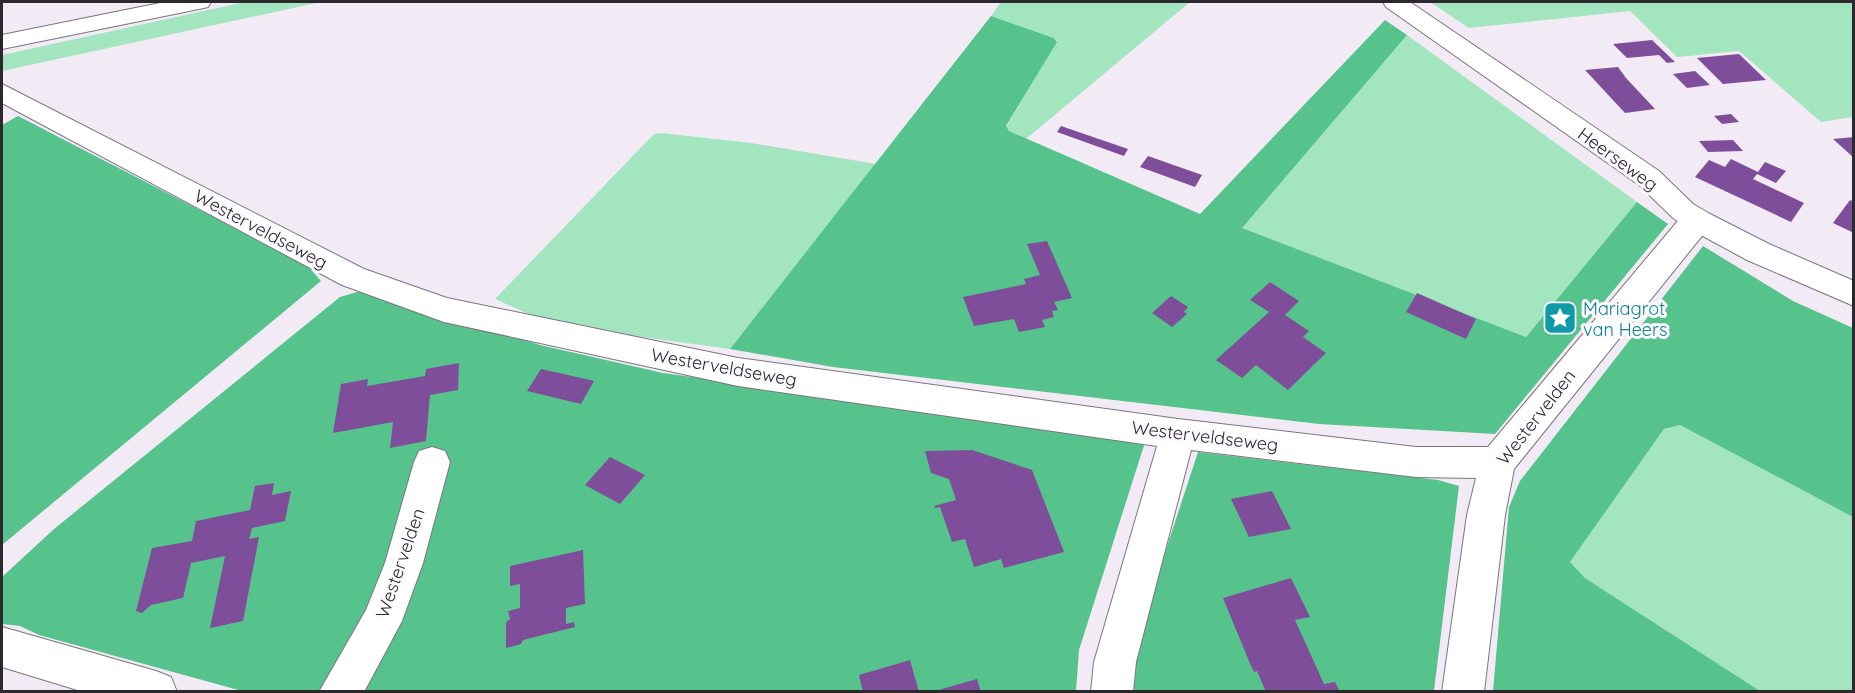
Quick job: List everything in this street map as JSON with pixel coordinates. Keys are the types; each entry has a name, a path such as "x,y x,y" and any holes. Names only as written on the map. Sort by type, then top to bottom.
{"main road":[{"path":"2,21 96,2"},
{"path":"2,42 199,2"},
{"name":"Heerseweg","path":"1395,2 1649,178 1683,211 1758,252 1854,294"},
{"name":"Westerveldseweg","path":"2,92 353,277 444,310 738,372 1178,434 1416,462 1497,463"},
{"name":"Westervelden","path":"1463,692 1486,515 1497,463 1688,230 1699,221"},
{"path":"1112,692 1115,662 1178,434"},
{"name":"Westervelden","path":"340,692 382,621 404,563 432,462"},
{"path":"2,647 156,692"}],"green space":[{"path":"245,2 321,2 2,71 2,55"},
{"path":"1001,2 1190,2 1026,139 1009,131 1006,127 1057,41 991,16"},
{"path":"1430,2 1853,2 1853,117 1821,122 1739,51 1677,57 1630,11 1469,28"},
{"path":"991,16 1054,38 1057,42 1006,126 1009,131 1200,214 1385,20 1407,35 1242,228 1526,337 1637,202 1668,224 1495,434 1319,424 833,367 730,349"},
{"path":"1407,35 1637,202 1526,337 1241,228"},
{"path":"18,116 308,266 321,281 2,545 2,125"},
{"path":"654,134 751,143 876,164 730,349 553,325 495,299"},
{"path":"1703,246 1793,301 1853,328 1853,517 1680,425 1664,429 1570,562 1585,578 1760,691 1493,691 1509,507 1520,481"},
{"path":"367,289 540,345 663,373 1146,439 1079,650 1076,691 242,691 39,635 20,626 2,624 2,577 54,529 340,297"},
{"path":"1680,425 1853,517 1853,691 1760,691 1585,578 1570,562 1664,429"},
{"path":"1198,452 1438,480 1459,486 1434,691 1132,692 1134,647"}],"building":[{"path":"1652,40 1675,62 1667,63 1659,55 1627,58 1613,44"},
{"path":"1739,54 1766,80 1723,84 1697,58"},
{"path":"1618,67 1655,109 1625,113 1585,70"},
{"path":"1695,71 1710,85 1687,88 1673,74"},
{"path":"1731,114 1739,122 1722,124 1714,116"},
{"path":"1061,126 1128,149 1124,156 1057,132"},
{"path":"1854,137 1854,158 1833,139"},
{"path":"1733,140 1743,151 1708,152 1699,141"},
{"path":"1148,156 1202,175 1195,187 1140,167"},
{"path":"1731,159 1758,172 1765,162 1786,171 1776,183 1757,174 1753,179 1804,203 1791,222 1695,177 1709,160 1725,167"},
{"path":"1850,200 1854,202 1854,233 1833,223"},
{"path":"1047,241 1072,298 1054,302 1058,310 1052,311 1054,317 1042,320 1045,327 1019,332 1014,319 974,326 963,297 1026,284 1024,279 1040,275 1027,244"},
{"path":"1270,282 1299,301 1285,315 1309,331 1303,337 1326,353 1288,390 1256,365 1242,378 1216,360 1269,312 1250,300"},
{"path":"1417,293 1476,319 1466,339 1406,312"},
{"path":"1171,296 1188,307 1184,312 1187,314 1172,327 1152,313"},
{"path":"459,363 458,390 430,395 426,441 390,448 393,422 333,433 341,384 368,379 367,386 425,376 426,369"},
{"path":"541,369 594,381 581,404 527,391"},
{"path":"972,450 1032,470 1064,552 1004,568 1001,559 974,567 965,539 952,542 940,507 935,508 934,506 956,500 949,479 931,473 925,451"},
{"path":"610,457 645,475 620,504 585,485"},
{"path":"274,483 272,495 291,491 285,521 252,528 249,539 259,537 243,621 210,628 225,556 191,563 183,598 151,605 142,613 136,611 152,548 192,541 196,521 250,510 255,486"},
{"path":"1272,491 1291,529 1249,537 1231,499"},
{"path":"583,550 585,604 566,608 566,624 574,622 575,627 523,640 521,644 506,648 506,622 510,619 508,611 520,608 520,584 510,586 510,566"},
{"path":"1291,578 1310,617 1295,620 1324,684 1335,682 1340,692 1266,692 1257,671 1254,672 1251,666 1223,598"},
{"path":"910,660 919,692 863,692 859,675"},
{"path":"977,679 981,692 935,692 935,691"}],"place":[{"name":"Mariagrot van Heers","path":"1560,318"}]}
